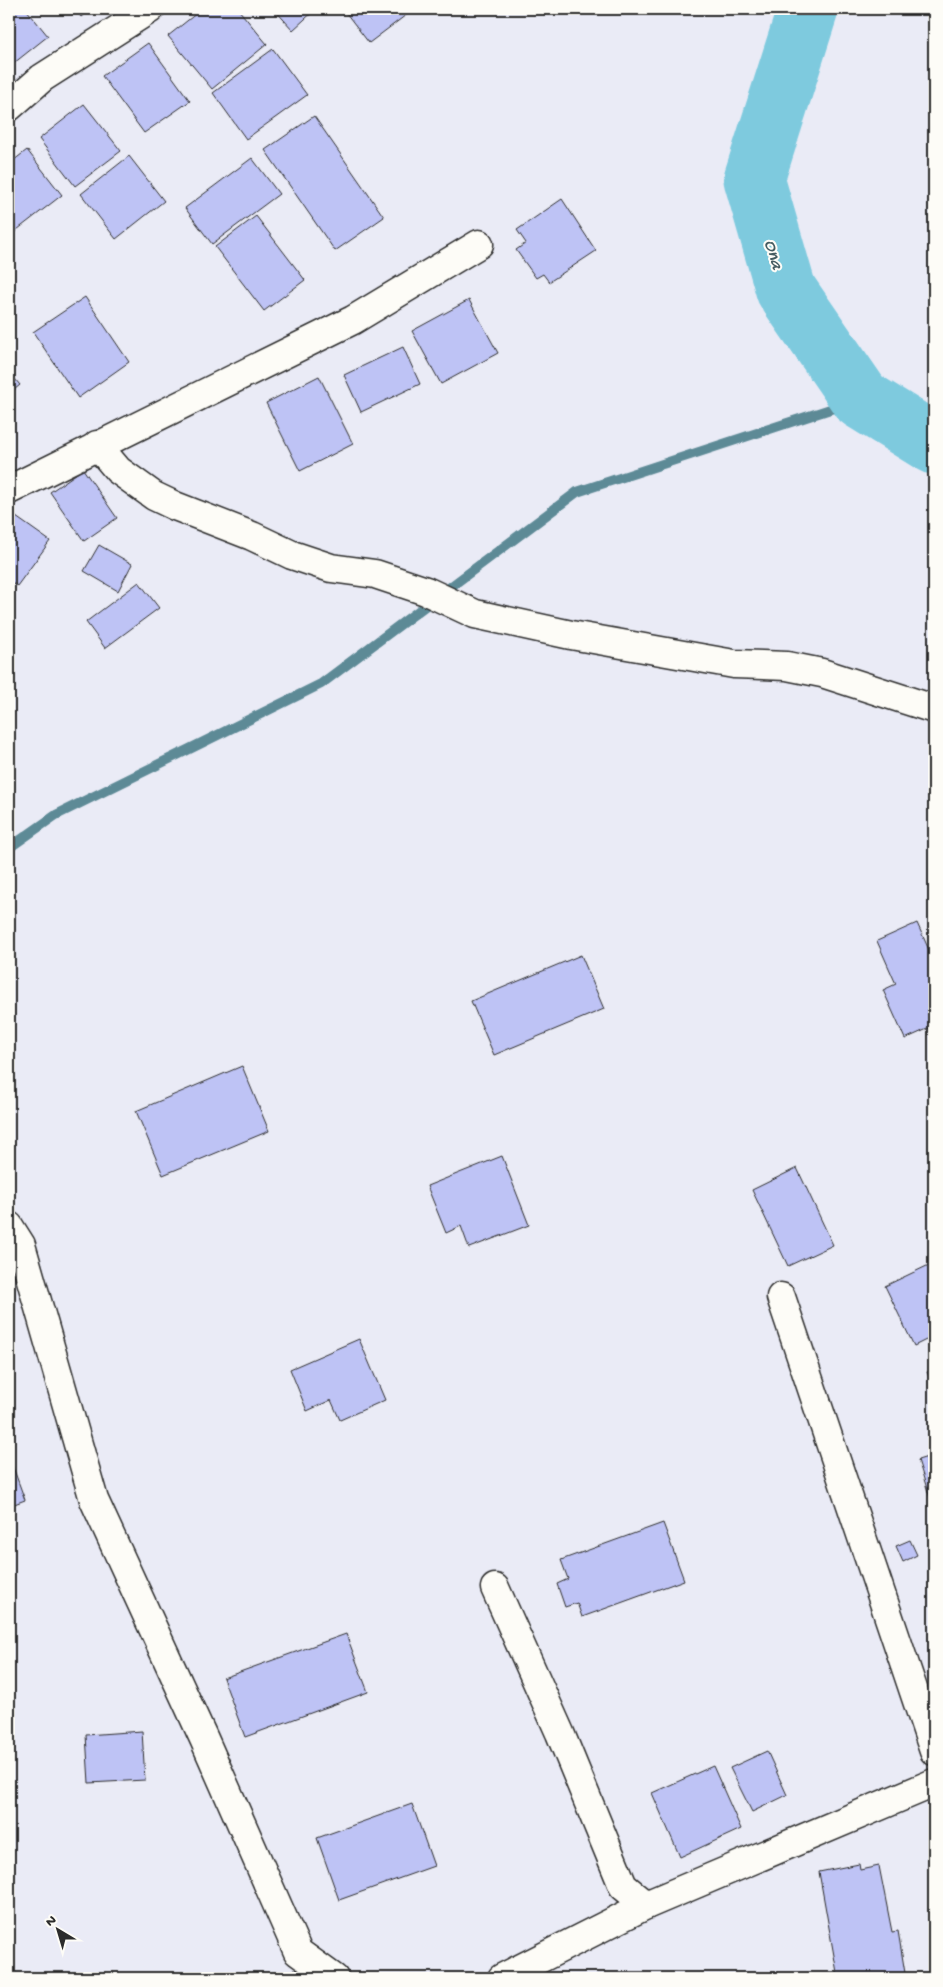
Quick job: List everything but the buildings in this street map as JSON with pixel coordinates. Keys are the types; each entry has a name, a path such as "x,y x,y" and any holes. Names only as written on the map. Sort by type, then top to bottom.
{"street":[{"path":"9,106 42,78 150,9"},
{"path":"9,490 353,320 479,244"},
{"path":"97,445 118,470 154,496 175,506 252,536 292,555 331,568 375,574 426,591 475,614 571,635 734,664 787,666 822,673 934,709"},
{"path":"9,1226 21,1245 94,1500 204,1740 298,1952 334,1978"},
{"path":"781,1297 934,1751"},
{"path":"495,1588 560,1733 623,1886 646,1905"},
{"path":"502,1978 646,1905 934,1783"}],"waterway":[{"name":"Ona","path":"808,9 754,179 786,290 861,399 934,444"},
{"path":"9,848 56,815 321,684 577,492 861,399"}]}
